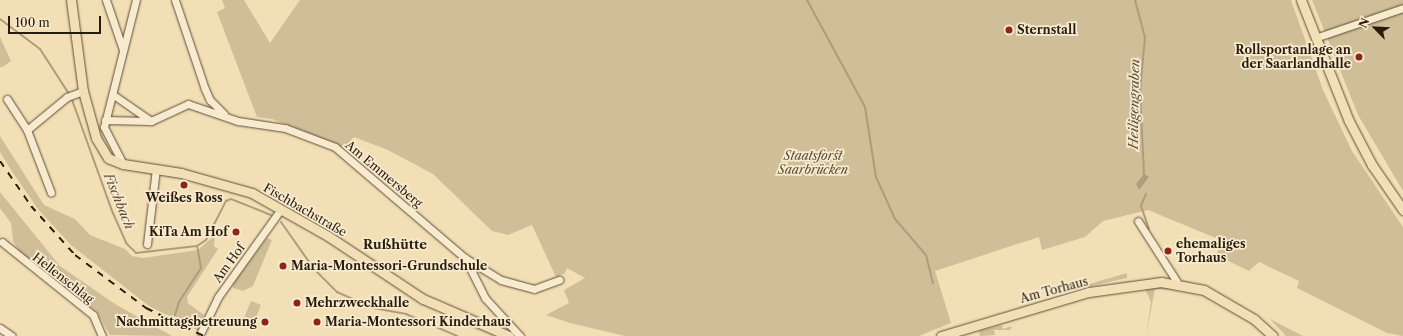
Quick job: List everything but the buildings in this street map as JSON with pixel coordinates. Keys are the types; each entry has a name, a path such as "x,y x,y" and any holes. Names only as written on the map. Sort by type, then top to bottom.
{"main road":[{"path":"71,0 84,91"},
{"path":"1301,0 1361,146 1403,210"},
{"name":"Fischbachstraße","path":"84,91 100,148 108,158 123,164 156,169 238,187 422,299 509,336"},
{"name":"Am Torhaus","path":"941,336 1089,292 1123,285 1177,282 1196,286 1220,298 1273,336"}],"street":[{"path":"106,0 122,50"},
{"path":"123,164 106,136 105,120 136,0"},
{"path":"175,0 210,100 231,118"},
{"path":"1316,38 1403,8"},
{"path":"27,130 70,96 84,91"},
{"path":"116,96 151,121"},
{"path":"7,99 27,130 51,193"},
{"name":"Am Emmersberg","path":"105,120 151,121 183,104 231,118 285,128 335,147 465,258 501,280 534,289 559,280"},
{"path":"147,244 156,169"},
{"name":"Am Hof","path":"201,332 218,297 279,212"},
{"path":"1138,221 1177,282"},
{"name":"Hellenschlag","path":"2,242 93,315 102,336"},
{"name":"Am Emmersberg","path":"465,258 485,298 520,336"},
{"path":"0,328 12,336"}],"green space":[{"name":"Staatsforst Saarbrücken","path":"222,0 244,0 270,43 300,0 1291,0 1323,90 1352,151 1403,227 1403,336 1387,333 1297,288 1299,281 1259,262 1249,271 1216,255 1223,241 1148,210 1103,221 1085,237 1042,250 1039,237 935,271 951,323 919,336 625,336 570,323 546,315 569,303 564,290 585,278 567,268 565,273 556,277 532,225 508,235 492,231 433,174 388,150 354,137 344,148 272,119 257,117 217,12 225,8"},
{"path":"1312,0 1403,0 1403,191 1358,115"},
{"path":"0,37 11,61 1,68 0,66"},
{"path":"0,136 44,205 75,219 90,235 125,249 132,256 143,258 198,250 215,235 214,246 218,249 187,297 188,303 204,315 199,331 149,306 71,245 38,209 11,170 0,152"},
{"path":"0,192 60,266 115,304 172,336 110,335 96,311 19,251 13,241 11,223 0,208"},
{"path":"267,238 272,240 253,286 243,291 233,288 233,283"},
{"path":"1127,273 1127,278 1055,294"},
{"path":"1154,287 1185,290 1155,289 1146,336 1151,302 1145,289"},
{"path":"251,301 261,305 252,327 242,323"},
{"path":"1270,319 1303,336 1286,336"},
{"path":"1002,325 1003,329 1012,326 1010,330 994,330 995,335 980,336 979,331"}],"shaded area":[{"path":"1144,174 1149,177 1139,190 1136,184"}],"waterway":[{"path":"807,0 865,107 876,177 895,219 926,255 933,283"},
{"name":"Heiligengraben","path":"1135,0 1145,37 1140,92 1144,175"},
{"name":"Fischbach","path":"0,19 40,49 69,94"},
{"name":"Fischbach","path":"71,97 112,211 126,243 136,253 197,246 206,240 226,201 231,199 271,215"},
{"name":"Heiligengraben","path":"1146,194 1141,206 1149,229"},
{"name":"Fischbach","path":"281,222 314,269 337,292 373,308 406,314 457,336"},
{"path":"175,315 179,302 201,268 197,246"}],"railway":[{"path":"0,161 31,206 75,255 146,308 204,336"}],"place":[{"name":"Sternstall","path":"1009,30"},
{"name":"Rollsportanlage an der Saarlandhalle","path":"1359,57"},
{"name":"Weißes Ross","path":"184,185"},
{"name":"KiTa Am Hof","path":"236,232"},
{"name":"ehemaliges Torhaus","path":"1168,251"},
{"name":"Maria-Montessori-Grundschule","path":"283,266"},
{"name":"Mehrzweckhalle","path":"297,303"},
{"name":"Nachmittagsbetreuung","path":"265,322"},
{"name":"Maria-Montessori Kinderhaus","path":"317,322"}],"district":[{"name":"Rußhütte","path":"395,244"}]}
